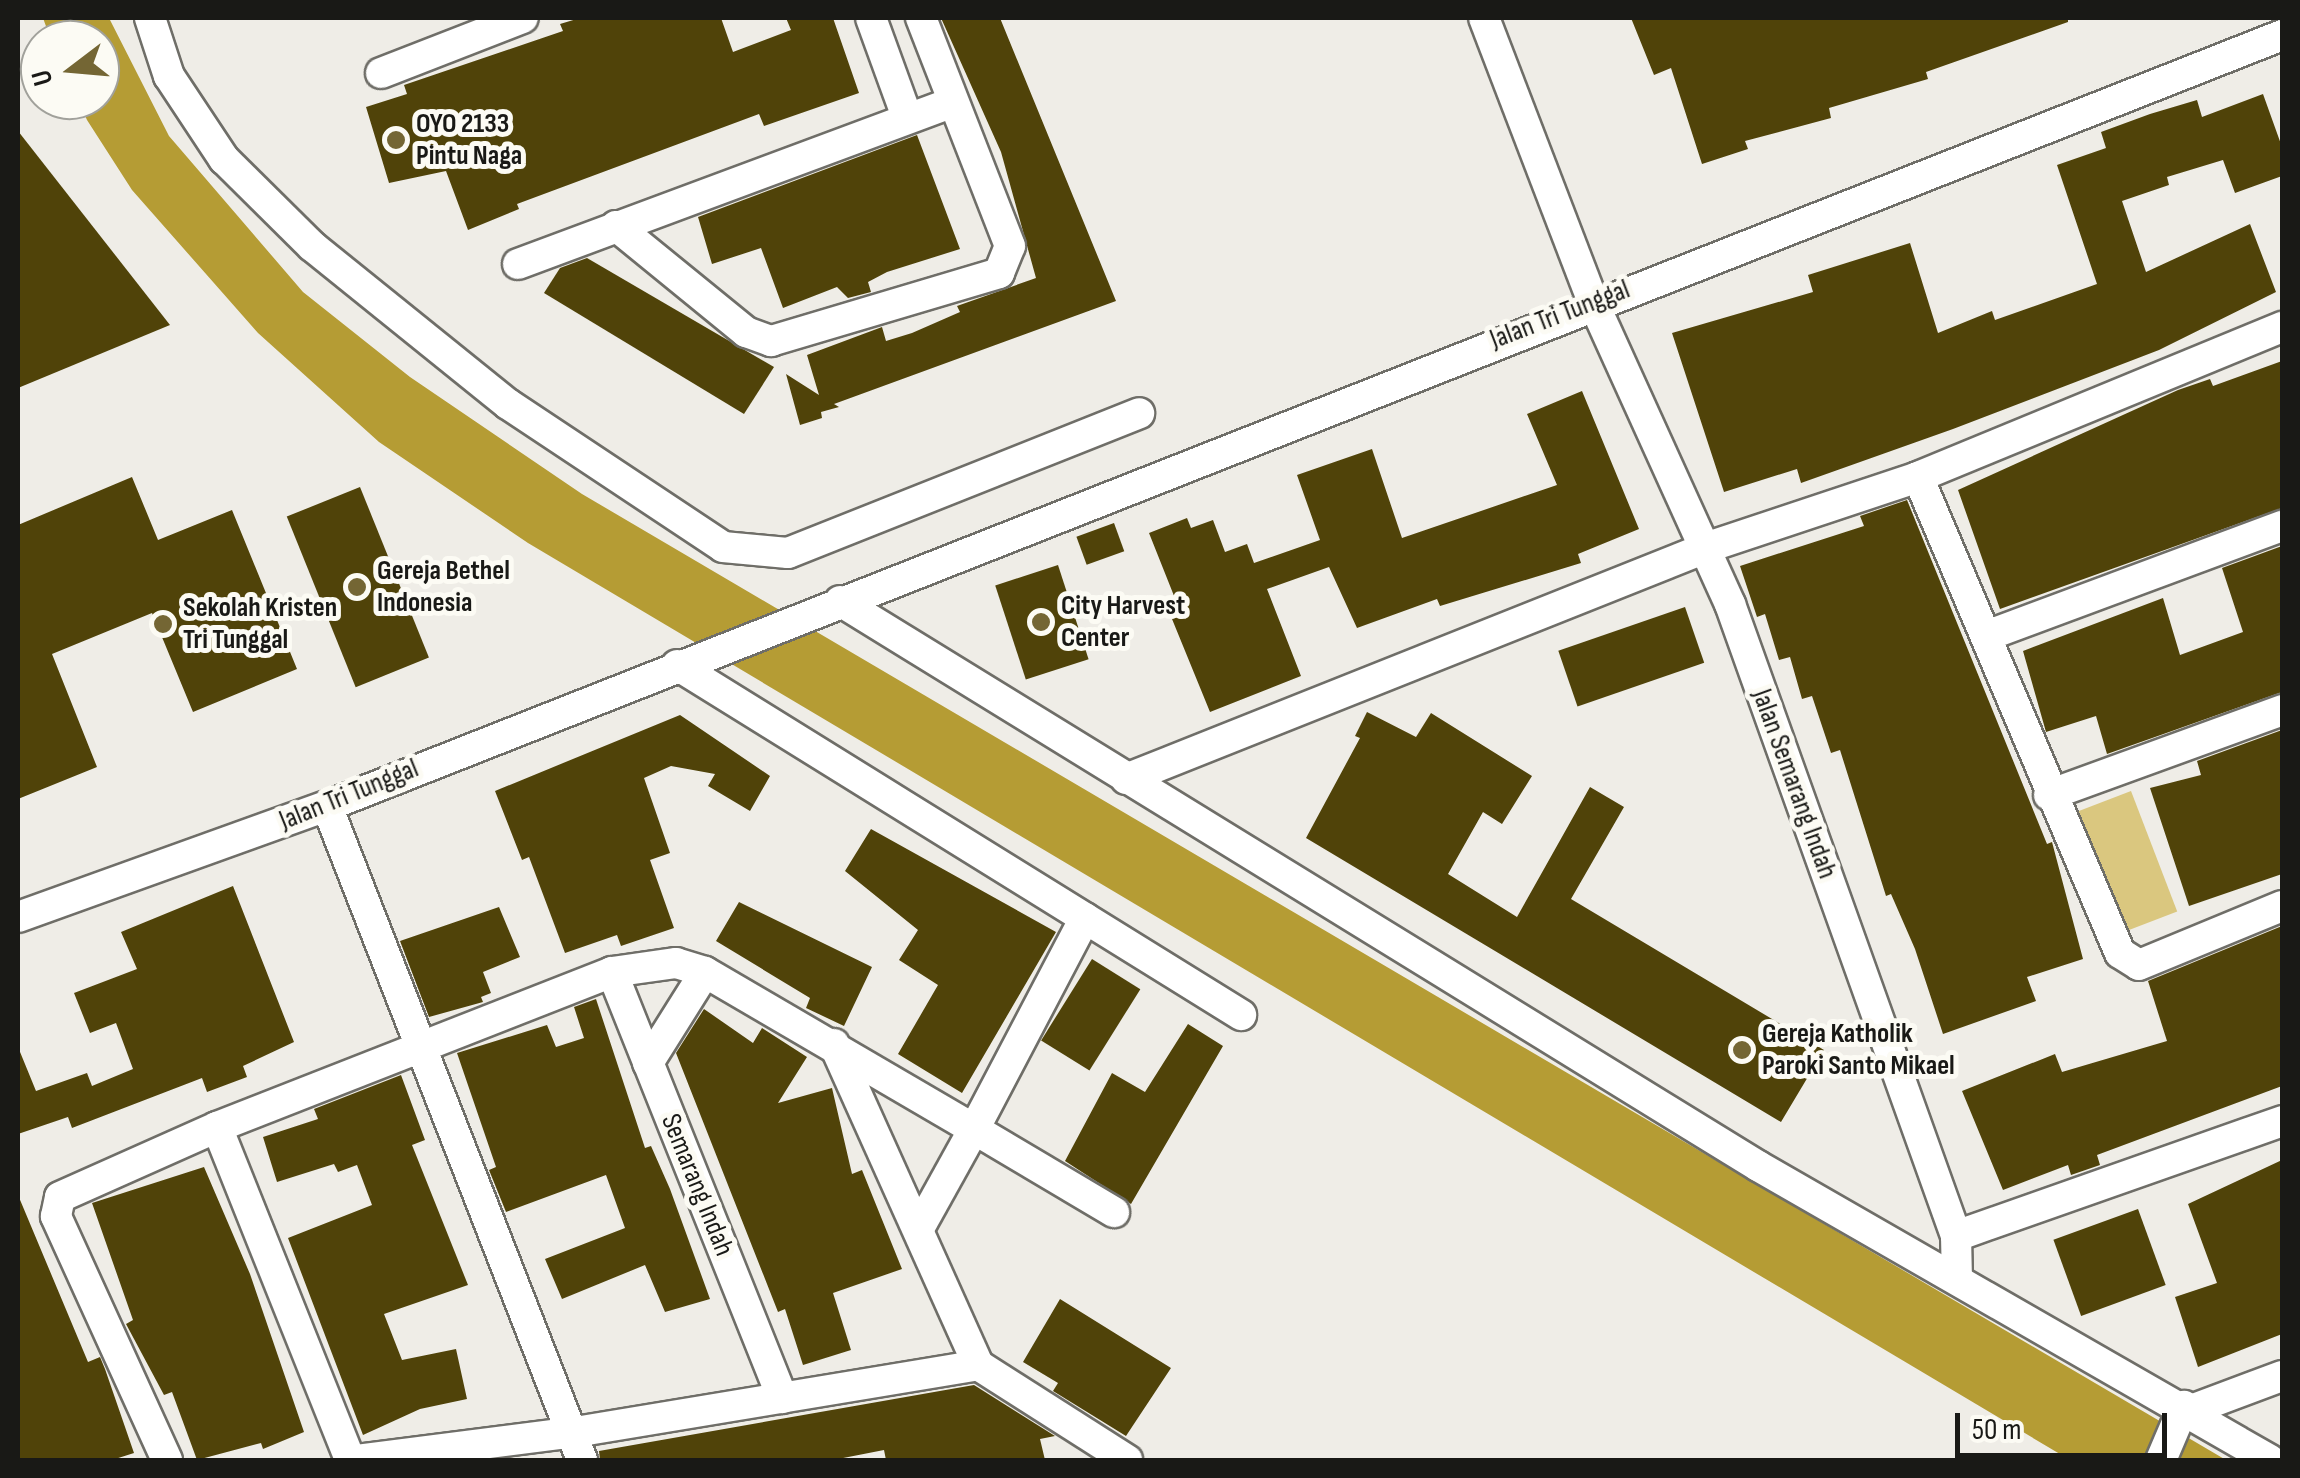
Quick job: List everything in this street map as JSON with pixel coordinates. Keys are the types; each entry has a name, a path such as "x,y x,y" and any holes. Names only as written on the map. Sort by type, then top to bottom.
{"street":[{"path":"150,18 169,76 224,159 312,246 508,404 723,547 788,553 1140,413"},
{"path":"381,74 523,18"},
{"path":"871,18 906,117"},
{"path":"616,226 746,332 771,341 999,272 1010,246 921,18"},
{"name":"Jalan Semarang Indah","path":"1484,18 1593,302 1708,547 1956,1236 1957,1279"},
{"name":"Jalan Tri Tunggal","path":"18,917 327,806 1593,302 2282,36"},
{"path":"518,264 952,102"},
{"path":"1126,779 1708,547 1918,476 2282,327"},
{"path":"1918,476 2049,795 2120,953 2140,965 2282,906"},
{"path":"1986,636 2282,526"},
{"path":"840,601 1758,1166 1957,1279 2184,1416 2270,1460"},
{"path":"687,660 1085,918 1241,1014"},
{"path":"2049,795 2282,710"},
{"path":"327,806 578,1446"},
{"path":"918,1230 1085,918"},
{"path":"167,1460 55,1210 64,1194 216,1127 422,1050 612,972 676,962 705,972 834,1044 1114,1212"},
{"name":"Semarang Indah","path":"612,972 782,1398"},
{"path":"648,1063 705,972"},
{"path":"834,1044 978,1364 1127,1460"},
{"path":"1956,1236 2282,1120"},
{"path":"216,1127 353,1460 578,1446 782,1398 978,1364"},
{"path":"2161,1460 2184,1416 2282,1376"}],"shaded area":[{"path":"43,18 110,20 44,20"},
{"path":"120,40 169,136 303,292 410,377 582,494 2226,1460 2070,1460 528,543 379,442 258,333 132,190 87,120 120,120"},
{"path":"2131,791 2177,911 2121,933 2075,813"}],"building":[{"path":"580,18 721,18 733,52 791,30 786,18 833,18 859,93 764,126 759,114 517,204 519,209 468,230 446,171 389,183 366,107 407,94 404,85 563,31 560,24"},
{"path":"941,18 1000,18 1116,301 834,404 839,407 821,412 822,418 800,425 786,374 819,395 807,355 882,327 886,341 912,333 960,312 957,306 1036,278 1001,152"},
{"path":"1631,18 2068,18 2068,22 1926,72 1928,79 1829,108 1831,118 1745,141 1748,149 1702,164 1671,68 1654,75"},
{"path":"2263,94 2282,147 2282,176 2235,193 2223,160 2167,177 2169,185 2122,201 2146,272 2250,224 2276,292 2159,350 1953,429 1801,483 1797,469 1724,492 1672,333 1813,292 1808,275 1910,243 1938,333 1992,311 1995,320 2097,284 2057,165 2106,148 2101,132 2150,114 2197,100 2202,117"},
{"path":"18,131 170,325 18,388"},
{"path":"917,135 960,249 887,272 868,282 871,292 848,298 837,287 783,308 761,248 712,264 698,217"},
{"path":"587,258 774,367 744,414 544,293 560,268"},
{"path":"2282,361 2282,508 2000,609 1958,490 2178,390 2210,379 2213,386"},
{"path":"1582,391 1639,529 1578,554 1581,563 1440,606 1437,599 1357,628 1329,567 1267,589 1301,676 1210,712 1172,619 1182,616 1149,533 1187,518 1191,528 1213,520 1225,552 1247,544 1254,563 1320,540 1297,475 1372,449 1402,538 1557,485 1527,414"},
{"path":"132,477 158,540 232,510 297,669 193,712 152,613 52,654 97,767 18,799 18,525"},
{"name":"Gereja Bethel Indonesia","path":"360,487 429,658 356,687 287,517"},
{"path":"1907,500 2047,844 2052,842 2083,959 2027,977 2036,1001 1943,1034 1915,949 1891,894 1886,896 1840,750 1831,753 1812,696 1802,699 1790,657 1779,660 1765,614 1757,617 1740,566 1864,526 1860,516"},
{"path":"1114,523 1124,551 1087,565 1076,537"},
{"path":"2282,546 2282,692 2107,754 2096,716 2046,732 2023,651 2163,598 2180,655 2243,632 2222,568"},
{"name":"City Harvest Center","path":"1058,565 1089,659 1026,680 995,585"},
{"path":"1685,607 1704,663 1578,706 1558,651"},
{"path":"1367,712 1416,737 1431,713 1532,776 1502,824 1483,812 1448,874 1517,917 1590,787 1624,807 1571,899 1824,1050 1781,1122 1306,838 1360,738 1355,736"},
{"path":"680,715 770,776 750,811 708,786 715,774 671,766 644,778 670,853 650,860 674,928 621,946 617,935 565,953 529,857 522,860 495,791"},
{"path":"2282,730 2282,874 2189,906 2150,788 2201,775 2197,761"},
{"path":"871,829 1056,932 962,1093 898,1054 938,985 899,960 918,930 845,871"},
{"path":"233,886 294,1042 243,1066 247,1077 207,1092 202,1078 72,1128 68,1117 18,1134 18,1047 36,1091 87,1073 92,1086 133,1069 116,1023 90,1033 74,993 137,969 121,932"},
{"path":"739,902 872,967 844,1026 806,1008 810,998 716,941"},
{"path":"499,907 520,957 483,972 491,993 481,997 483,1002 429,1017 400,941"},
{"path":"2282,926 2282,1086 2097,1155 2100,1165 2071,1175 2068,1165 2003,1190 1962,1091 2055,1054 2062,1072 2167,1041 2148,981"},
{"path":"1092,959 1140,989 1089,1071 1041,1040"},
{"path":"596,999 645,1148 651,1146 670,1189 710,1299 665,1312 645,1265 562,1299 545,1259 625,1228 606,1175 506,1212 489,1170 496,1167 457,1053 547,1025 556,1047 584,1038 574,1007"},
{"path":"704,1009 753,1043 762,1028 807,1057 778,1103 832,1088 852,1174 862,1170 902,1269 833,1293 851,1350 803,1365 785,1309 778,1312 676,1053"},
{"path":"1188,1024 1223,1046 1131,1204 1065,1161 1112,1073 1145,1092"},
{"path":"401,1075 425,1140 412,1145 468,1285 384,1314 402,1360 456,1349 467,1399 420,1409 363,1435 288,1238 372,1205 357,1165 338,1172 334,1164 277,1182 263,1137 318,1119 314,1109"},
{"path":"2282,1160 2282,1334 2198,1367 2175,1297 2217,1283 2188,1204"},
{"path":"204,1167 250,1274 304,1432 263,1449 261,1443 197,1460 172,1392 164,1395 126,1324 133,1320 92,1203"},
{"path":"18,1195 88,1362 100,1357 134,1453 112,1460 18,1460"},
{"path":"2138,1209 2166,1285 2081,1316 2053,1240"},
{"path":"1060,1299 1171,1368 1126,1436 1053,1391 1058,1383 1023,1362"},
{"path":"974,1385 1055,1436 1040,1439 1045,1460 886,1460 884,1450 833,1460 600,1460 599,1451"}],"place":[{"name":"OYO 2133 Pintu Naga","path":"396,140"},
{"name":"Gereja Bethel Indonesia","path":"357,587"},
{"name":"City Harvest Center","path":"1041,622"},
{"name":"Sekolah Kristen Tri Tunggal","path":"163,624"},
{"name":"Gereja Katholik Paroki Santo Mikael","path":"1742,1050"}]}
